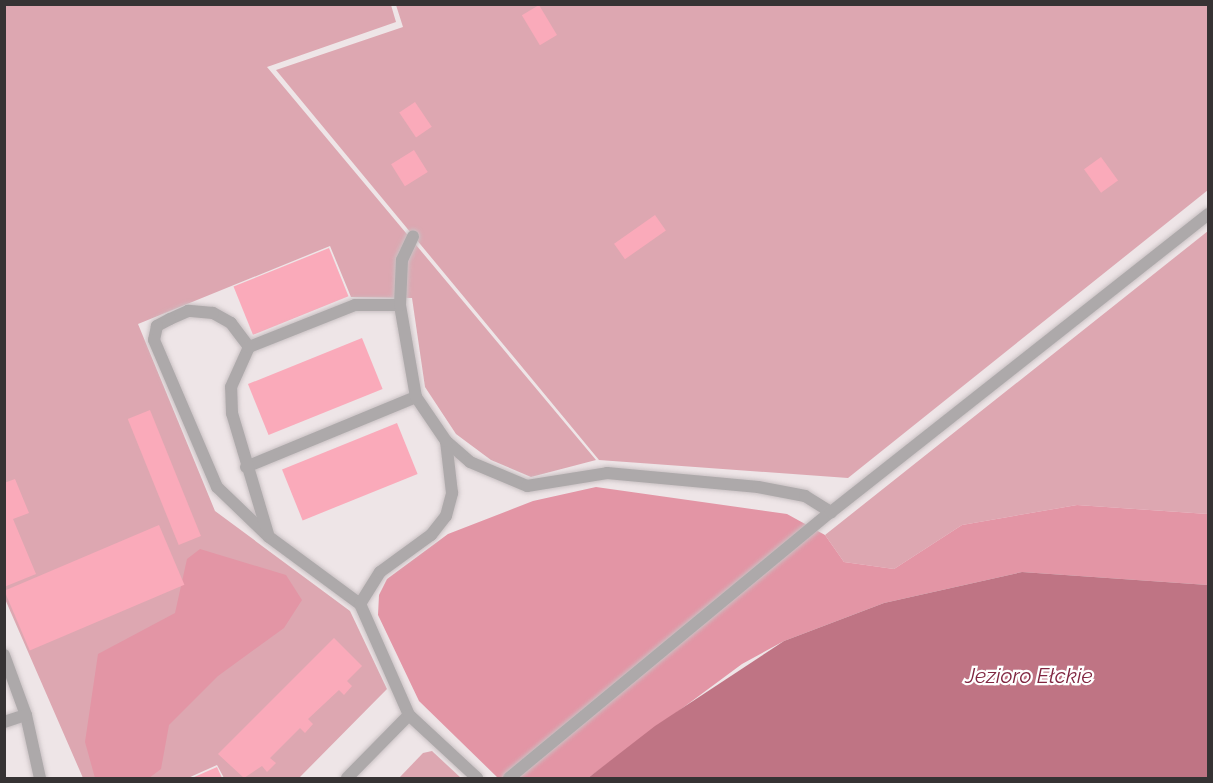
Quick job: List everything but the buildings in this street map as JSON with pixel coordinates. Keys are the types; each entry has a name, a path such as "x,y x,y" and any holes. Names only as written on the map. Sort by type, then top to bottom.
{"lane":[{"path":"509,778 831,512 1209,214"},
{"path":"413,236 402,260 400,305 416,397 446,441 490,473 527,486 607,473 758,487 805,496 831,512"},
{"path":"268,537 246,467 231,387 249,347 355,306 400,305"},
{"path":"249,347 231,323 213,313 188,311 157,326 154,339 217,487 268,537 360,604 409,715 477,778"},
{"path":"246,467 416,397"},
{"path":"360,604 380,572 430,535 446,516 452,493 446,441"},
{"path":"4,655 26,715 40,778"},
{"path":"4,722 26,715"},
{"path":"347,778 409,715"}],"shaded area":[{"path":"4,5 391,5 396,22 267,67 596,460 531,477 491,460 456,434 425,387 412,298 351,297 330,246 138,324 215,511 350,611 387,689 299,778 224,778 217,765 188,778 83,778 5,599"},
{"path":"396,5 1208,5 1208,190 848,478 599,460 276,70 403,27"},
{"path":"1208,231 1208,514 1077,505 962,525 894,569 844,562 825,535"},
{"path":"596,487 787,514 825,535 844,562 894,569 962,525 1077,505 1208,514 1208,585 1022,572 884,603 784,641 742,664 588,778 498,778 419,701 378,615 379,595 387,579 448,534 533,501"},
{"path":"200,549 286,575 302,600 284,628 218,676 169,725 161,769 149,778 95,778 85,742 98,654 175,613 187,559"},
{"path":"432,751 461,778 399,778 423,753"}],"water":[{"name":"Jezioro Ełckie","path":"1022,572 1208,585 1208,778 588,778 655,726 784,641 884,603"}]}
